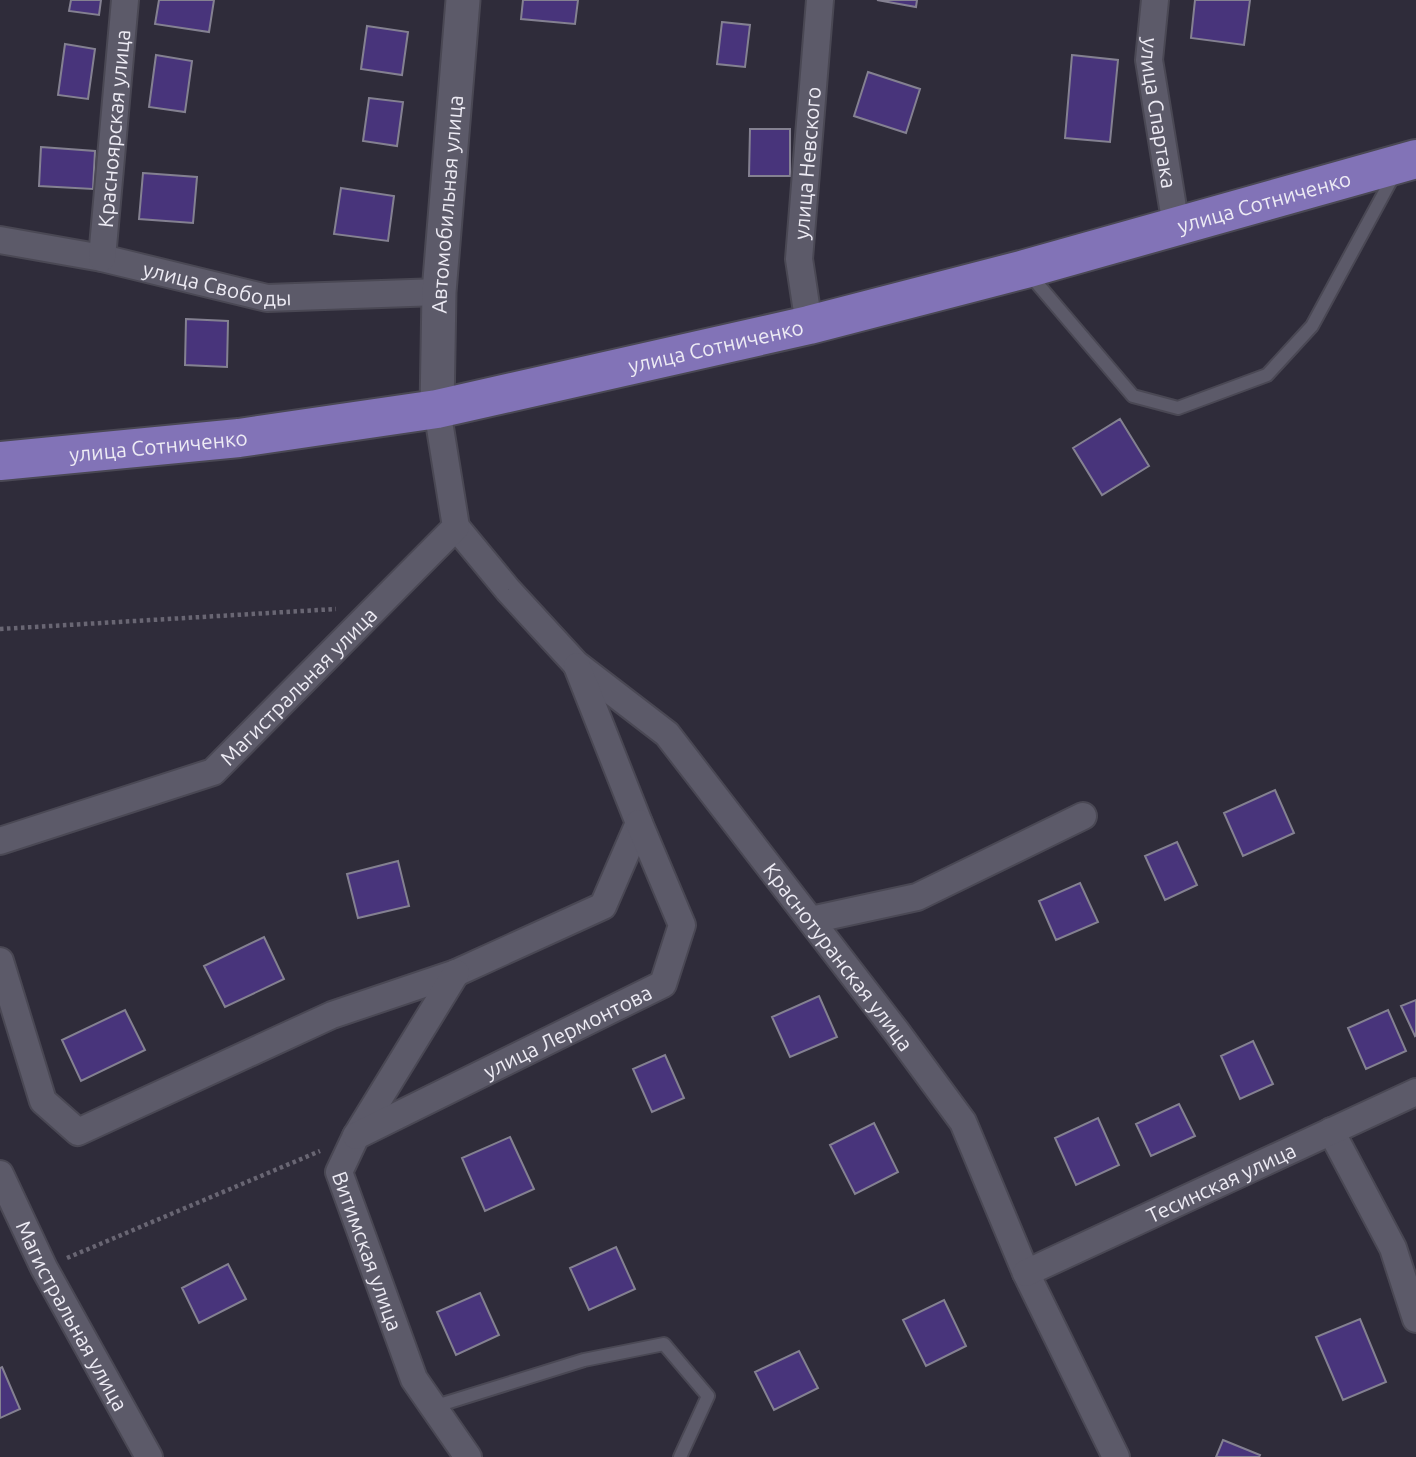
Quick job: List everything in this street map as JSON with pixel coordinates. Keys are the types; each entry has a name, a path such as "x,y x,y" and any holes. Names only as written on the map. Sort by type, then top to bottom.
{"main road":[{"name":"улица Сотниченко","path":"0,461 239,438 437,409 810,326 1025,269 1408,161"}],"street":[{"name":"Красноярская улица","path":"102,258 125,0"},
{"name":"Автомобильная улица","path":"437,409 439,292 463,0"},
{"name":"улица Невского","path":"810,326 799,260 820,0"},
{"name":"улица Спартака","path":"1155,0 1149,60 1176,226"},
{"name":"улица Свободы","path":"0,240 102,258 267,298 439,292"},
{"path":"437,409 456,527"},
{"name":"Магистральная улица","path":"0,841 213,772 456,527"},
{"name":"Краснотуранская улица","path":"456,527 508,590 576,664 667,734 963,1122 1026,1273 1116,1457"},
{"name":"улица Лермонтова","path":"356,1136 663,984 682,925 576,664"},
{"path":"811,920 917,897 1083,816"},
{"path":"0,961 44,1101 78,1132 332,1015 456,974 603,906 639,823"},
{"name":"Витимская улица","path":"456,974 356,1136 339,1171 414,1379 468,1457"},
{"name":"Тесинская улица","path":"1026,1273 1416,1092"},
{"path":"1331,1131 1392,1248 1416,1320"},
{"name":"Магистральная улица","path":"0,1174 44,1268 149,1457"}],"lane":[{"path":"1025,269 1133,396 1178,408 1267,375 1312,326 1408,161"},
{"path":"433,1407 584,1360 664,1344 708,1396 681,1457"}],"path":[{"path":"0,629 379,606"},
{"path":"44,1268 356,1136"}],"building":[{"path":"71,0 101,0 99,15 69,11"},
{"path":"159,0 214,0 209,32 155,24"},
{"path":"523,0 578,0 575,24 521,19"},
{"path":"877,0 917,0 916,7"},
{"path":"1195,0 1250,0 1244,45 1191,38"},
{"path":"722,22 750,25 745,67 717,64"},
{"path":"367,26 408,32 402,75 361,69"},
{"path":"65,44 95,49 88,99 58,95"},
{"path":"156,55 192,61 185,112 149,107"},
{"path":"1072,55 1118,60 1110,142 1065,138"},
{"path":"868,72 920,89 906,133 854,116"},
{"path":"369,98 403,102 397,146 363,141"},
{"path":"750,129 790,129 790,176 749,176"},
{"path":"41,147 95,151 93,189 39,186"},
{"path":"143,173 197,177 193,223 139,219"},
{"path":"341,188 394,196 388,241 334,234"},
{"path":"186,319 228,321 227,367 185,365"},
{"path":"1120,419 1149,466 1102,495 1073,448"},
{"path":"1275,790 1294,833 1243,856 1224,813"},
{"path":"1177,842 1197,885 1165,900 1145,856"},
{"path":"398,861 409,906 358,918 347,874"},
{"path":"1080,883 1098,922 1056,940 1039,901"},
{"path":"264,937 284,979 225,1007 204,966"},
{"path":"819,996 837,1037 790,1057 772,1017"},
{"path":"1416,1000 1416,1035 1415,1036 1401,1006"},
{"path":"125,1010 145,1050 81,1081 62,1040"},
{"path":"1388,1010 1406,1051 1366,1069 1348,1028"},
{"path":"1253,1041 1273,1084 1240,1099 1221,1056"},
{"path":"665,1055 684,1098 652,1112 633,1069"},
{"path":"1179,1104 1195,1136 1151,1156 1136,1124"},
{"path":"1098,1118 1119,1165 1076,1185 1055,1138"},
{"path":"874,1123 898,1172 855,1194 830,1145"},
{"path":"510,1137 534,1189 485,1211 462,1158"},
{"path":"616,1247 635,1289 589,1310 570,1268"},
{"path":"228,1264 246,1299 199,1323 182,1288"},
{"path":"480,1293 499,1335 456,1355 437,1312"},
{"path":"944,1300 966,1346 926,1366 903,1320"},
{"path":"1360,1319 1386,1382 1343,1400 1316,1337"},
{"path":"799,1351 818,1388 774,1410 755,1372"},
{"path":"2,1367 20,1409 0,1418 0,1368"},
{"path":"1223,1440 1260,1455 1216,1457"}]}
